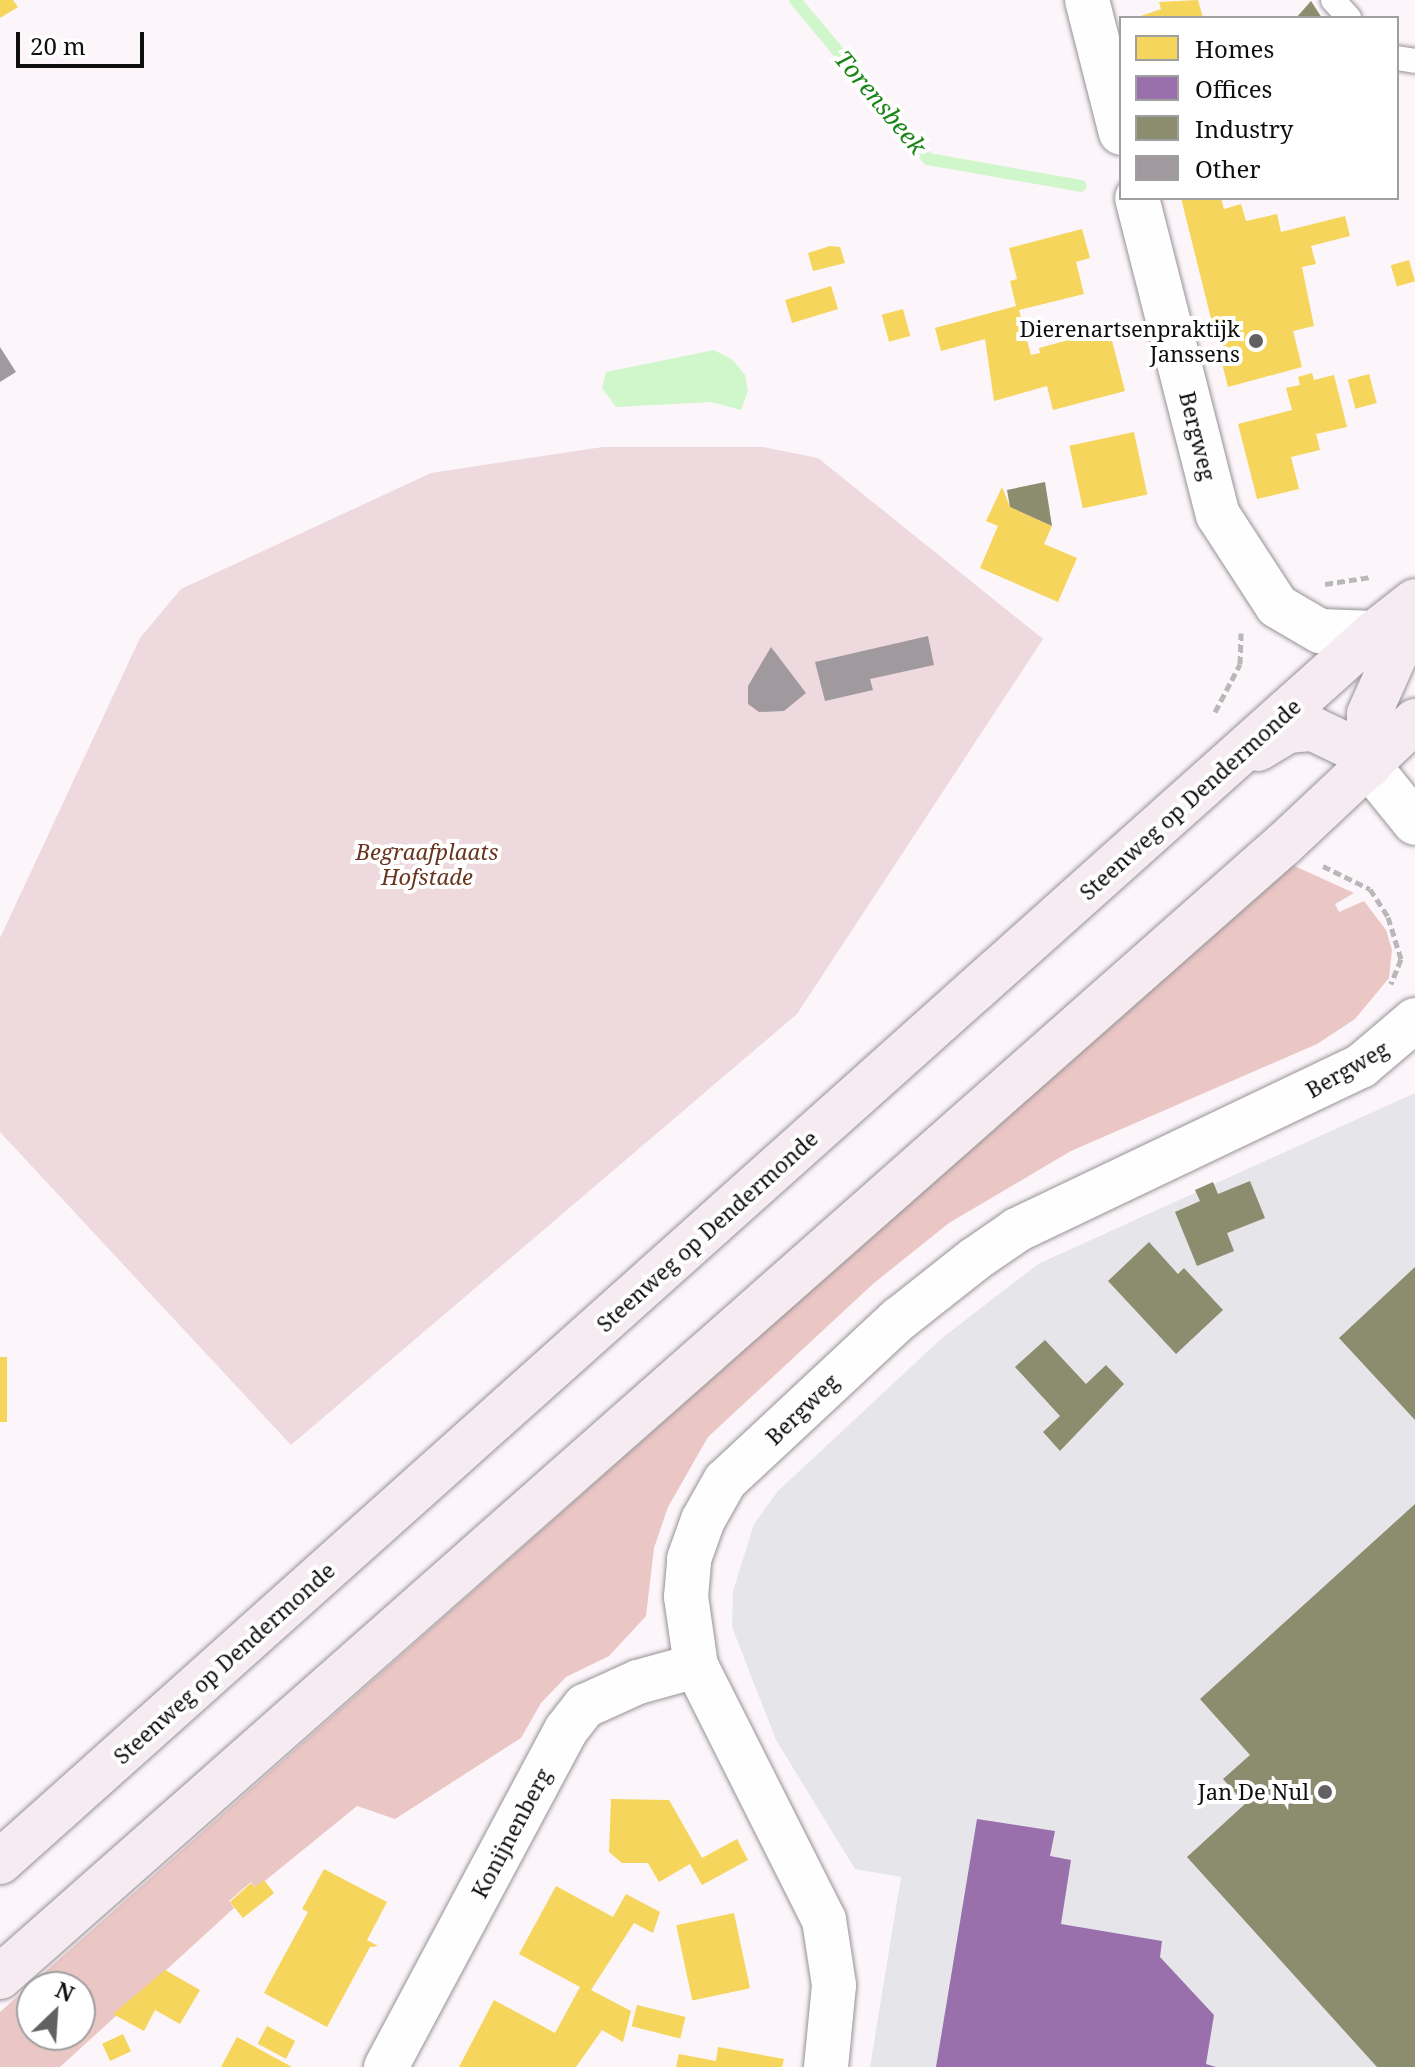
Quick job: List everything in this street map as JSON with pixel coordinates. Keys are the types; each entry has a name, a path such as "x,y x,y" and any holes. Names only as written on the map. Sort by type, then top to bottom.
{"main road":[{"name":"Steenweg op Dendermonde","path":"0,1862 1374,633 1413,606"},
{"path":"1369,766 1369,714 1413,606"},
{"path":"0,1977 1284,844 1415,721"},
{"path":"1221,771 1288,731 1313,729 1353,748 1369,766"}],"street":[{"path":"1087,0 1119,125"},
{"name":"Bergweg","path":"1138,200 1218,515 1277,606 1320,631 1374,633"},
{"path":"1369,766 1415,823"},
{"name":"Bergweg","path":"826,2067 834,1985 824,1920 696,1666 686,1597 689,1559 725,1481 899,1319 1017,1230 1361,1066 1399,1007"},
{"name":"Konijnenberg","path":"386,2067 566,1730 585,1706 638,1682 696,1666"}],"lane":[{"path":"1333,0 1347,16"}],"path":[{"path":"1250,565 1325,584 1376,577 1413,606"},
{"path":"1284,844 1301,864 1325,866 1352,878 1376,899 1399,940 1399,1007"}],"shaded area":[{"path":"714,350 733,360 745,375 748,391 741,410 711,402 616,407 602,388 606,372"},
{"path":"1290,864 1354,893 1335,904 1339,912 1364,901 1386,930 1392,950 1389,978 1355,1019 1317,1044 1071,1151 949,1223 874,1283 708,1437 668,1507 654,1548 646,1616 609,1656 566,1677 541,1703 521,1738 395,1819 357,1806 266,1880 255,1887 251,1882 229,1901 234,1908 96,2034 96,1971 46,1971"},
{"path":"1415,1093 1415,2067 870,2067 901,1877 855,1869 776,1740 732,1627 733,1591 754,1524 778,1491 942,1338 1038,1264"},
{"path":"16,1998 16,2051 78,2051 60,2067 0,2067 0,2012"}],"green space":[{"name":"Begraafplaats Hofstade","path":"603,447 763,447 818,458 1043,639 797,1014 291,1445 0,1132 0,938 140,638 181,589 431,473"}],"building: Homes":[{"path":"0,0 13,0 18,7 0,18"},
{"path":"1198,0 1202,16 1141,16 1161,9 1159,2"},
{"path":"1181,200 1222,200 1224,209 1241,204 1246,221 1277,214 1281,232 1345,216 1350,236 1311,246 1316,264 1302,267 1314,326 1293,331 1302,367 1228,387"},
{"path":"1082,229 1090,258 1076,262 1084,294 1019,310 1031,355 1040,353 1039,348 1109,329 1125,391 1053,410 1047,386 994,401 985,339 941,351 935,328 1016,306 1010,281 1017,279 1009,248"},
{"path":"830,246 840,247 845,263 813,271 808,253"},
{"path":"1409,260 1415,281 1397,286 1391,265"},
{"path":"831,286 838,309 792,323 785,300"},
{"path":"903,309 910,336 889,342 882,315"},
{"path":"1312,373 1314,380 1334,375 1347,427 1316,434 1320,450 1291,457 1299,489 1257,499 1238,424 1292,410 1286,388 1300,385 1298,377"},
{"path":"1369,374 1377,403 1356,409 1348,380"},
{"path":"1134,432 1147,495 1083,508 1069,446"},
{"path":"1002,487 1010,507 1052,526 1044,544 1077,558 1058,602 980,568 998,526 986,521"},
{"path":"0,1357 7,1357 7,1422 0,1422"},
{"path":"611,1799 669,1800 702,1858 737,1839 748,1860 702,1885 690,1864 659,1882 648,1863 622,1863 609,1852"},
{"path":"324,1869 387,1902 367,1940 378,1946 370,1947 327,2027 264,1993 308,1912 302,1909"},
{"path":"264,1880 274,1893 243,1918 230,1902 251,1883 255,1887"},
{"path":"556,1886 613,1917 626,1894 660,1912 653,1933 634,1923 591,1990 631,2011 623,2042 602,2030 576,2067 459,2067 494,2000 555,2033 580,1987 519,1954"},
{"path":"734,1913 750,1988 692,2001 676,1925"},
{"path":"165,1970 200,1990 180,2024 155,2010 144,2031 113,2014"},
{"path":"637,2005 686,2017 680,2038 632,2026"},
{"path":"267,2026 295,2041 286,2059 258,2044"},
{"path":"123,2034 131,2051 110,2061 102,2044"},
{"path":"237,2037 292,2067 221,2067"},
{"path":"718,2047 784,2059 782,2067 676,2067 679,2054 716,2061"}],"building: Offices":[{"path":"977,1819 1055,1831 1050,1856 1071,1860 1061,1924 1162,1941 1160,1957 1214,2015 1206,2064 1216,2067 936,2067"}],"building: Industry":[{"path":"1311,1 1321,16 1298,16"},
{"path":"1045,482 1052,526 1010,507 1007,490"},
{"path":"1250,1181 1265,1218 1227,1233 1234,1251 1197,1266 1175,1212 1200,1201 1195,1190 1213,1182 1218,1194"},
{"path":"1149,1242 1178,1274 1184,1268 1223,1310 1176,1354 1108,1281"},
{"path":"1415,1267 1415,1420 1339,1338"},
{"path":"1045,1340 1086,1384 1106,1365 1124,1384 1060,1451 1043,1432 1060,1416 1015,1367"},
{"name":"Jan De Nul","path":"1415,1504 1415,2067 1377,2067 1187,1857 1245,1804 1223,1779 1250,1755 1200,1699"}],"building: Other":[{"path":"0,347 16,372 0,382"},
{"path":"928,636 934,665 870,679 873,690 825,701 815,662"},
{"path":"771,647 806,693 784,711 759,712 748,704 748,686"}],"waterway":[{"name":"Torensbeek","path":"795,0 928,159 1081,186"}],"place":[{"name":"Dierenartsenpraktijk Janssens","path":"1256,341"},
{"name":"Jan De Nul","path":"1325,1792"}]}
